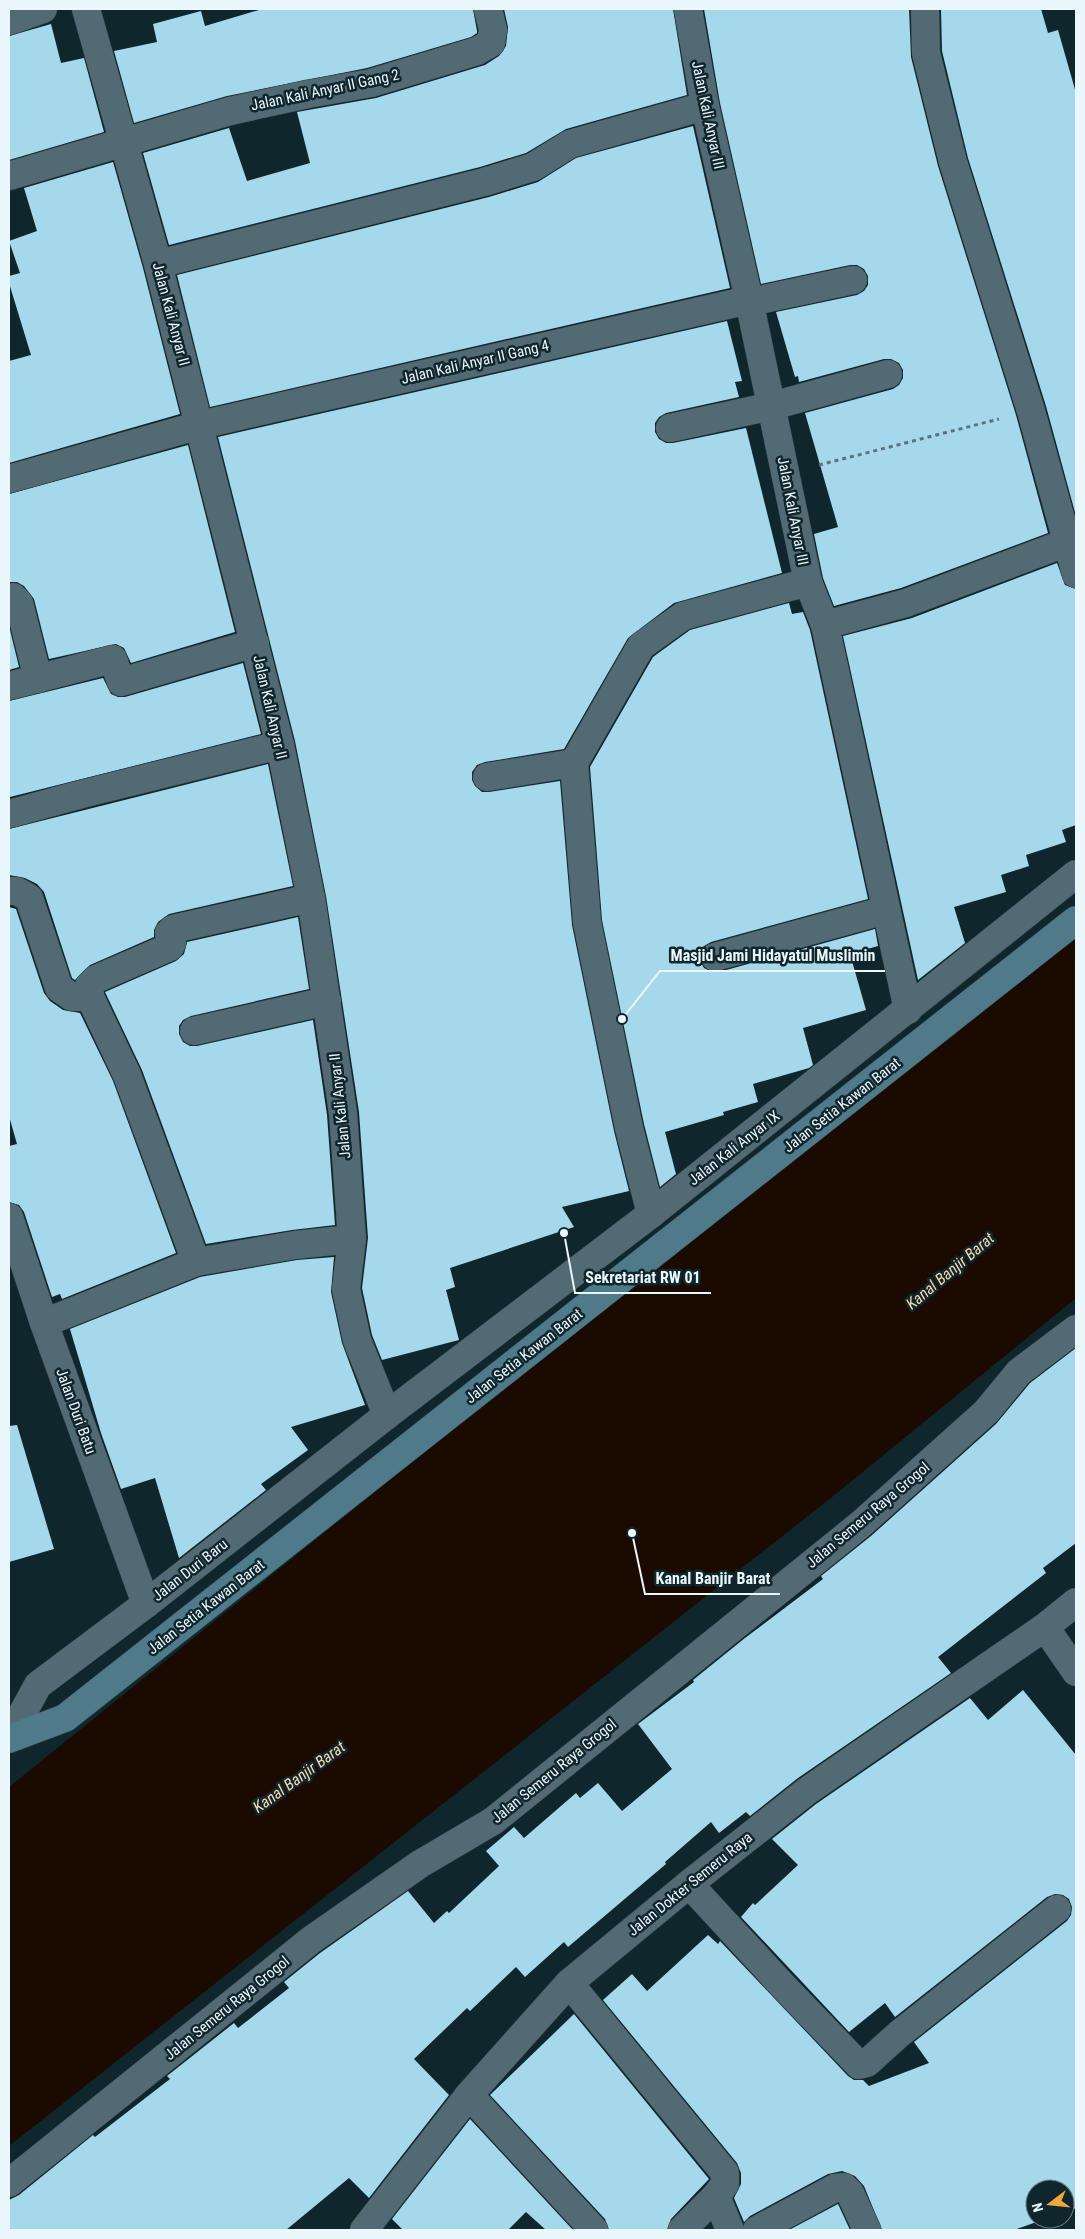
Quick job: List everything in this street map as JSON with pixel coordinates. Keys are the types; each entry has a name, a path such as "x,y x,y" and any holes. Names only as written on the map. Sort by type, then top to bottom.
{"main road":[{"name":"Jalan Setia Kawan Barat","path":"9,1738 65,1718 1076,920"}],"street":[{"path":"9,21 43,9"},
{"name":"Jalan Kali Anyar II","path":"86,9 158,264 280,745 311,898 343,1113 352,1239 346,1289 357,1340 387,1415"},
{"name":"Jalan Kali Anyar II Gang 2","path":"124,141 230,111 371,83 477,51 491,43 492,30 488,9"},
{"name":"Jalan Kali Anyar III","path":"688,9 705,106 772,406 808,582 825,625 908,1010"},
{"path":"925,9 926,53 953,162 1072,540 1076,574"},
{"path":"158,264 484,182 533,167 570,144 705,106"},
{"path":"9,176 124,141"},
{"name":"Jalan Kali Anyar II Gang 4","path":"9,479 200,425 749,301 853,280"},
{"path":"670,428 772,406 888,374"},
{"path":"825,625 906,603 1072,540"},
{"path":"651,1214 629,1128 587,922 574,763 641,646 683,616 808,582"},
{"path":"9,598 13,597 19,604 38,679"},
{"path":"9,686 113,659 121,682 255,643"},
{"path":"9,814 280,745"},
{"path":"487,777 574,763"},
{"name":"Jalan Kali Anyar IX","path":"387,1415 651,1214 1076,874"},
{"path":"9,892 17,891 29,898 59,988 72,998 90,998"},
{"path":"196,1262 127,1075 90,998 89,986 96,979 170,947 172,944 169,933 174,929 311,898"},
{"path":"714,957 886,910"},
{"path":"194,1030 327,1001"},
{"name":"Jalan Duri Batu","path":"9,1217 44,1323 146,1604"},
{"path":"44,1323 196,1262 295,1245 352,1239"},
{"name":"Jalan Semeru Raya Grogol","path":"9,2183 311,1940 420,1864 493,1821 861,1524 986,1412 1019,1372 1076,1329"},
{"name":"Jalan Duri Baru","path":"9,1738 38,1685 146,1604 387,1415"},
{"name":"Jalan Dokter Semeru Raya","path":"364,2230 469,2095 569,1983 689,1884 807,1791 1045,1627 1076,1602"},
{"path":"1045,1627 1076,1672"},
{"path":"689,1884 794,1998 859,2065 868,2063 899,2034 1057,1909"},
{"path":"569,1983 725,2173 725,2184 716,2196 682,2230"},
{"path":"469,2095 594,2230"},
{"path":"757,2230 835,2188 844,2187 850,2193 867,2230"},
{"path":"716,2196 730,2230"}],"path":[{"path":"786,473 1031,411"}],"water":[{"path":"1076,926 1076,1298 832,1497 9,2146 9,1787"}],"building":[{"path":"262,9 473,9 477,33 471,37 367,68 227,96 134,123 114,51 157,42 153,24 201,11 205,26"},
{"path":"504,9 673,9 687,95 566,129 526,153 480,167 169,245 143,153 229,128 247,181 310,163 297,112 376,98 485,65 499,56 506,46 508,27"},
{"path":"704,9 909,9 911,57 938,166 1016,415 1048,533 901,588 834,606 823,578 814,534 838,527 805,413 893,389 899,385 903,378 903,370 899,363 891,359 884,359 799,382 798,376 795,377 776,312 857,295 864,291 868,285 868,276 864,269 857,265 850,265 761,284 720,103"},
{"path":"941,9 1041,9 1048,33 1058,30 1076,93 1076,516 1046,406 968,158 942,51"},
{"path":"51,24 61,63 84,58 104,132 9,160 9,36"},
{"path":"693,126 730,288 210,407 177,275 489,197 538,182 576,158"},
{"path":"113,162 143,268 180,414 9,463 9,361 31,355 9,283 9,276 20,273 9,241 37,231 24,188"},
{"path":"727,321 742,381 735,382 739,397 666,413 659,417 655,423 655,432 659,439 666,443 673,443 746,428 782,573 674,603 628,638 564,749 485,762 477,765 472,772 472,780 475,786 482,792 560,781 572,925 614,1131 629,1191 562,1207 574,1227 450,1268 455,1287 446,1290 459,1340 382,1360 372,1335 362,1288 368,1238 359,1112 326,896 295,741 218,437"},
{"path":"188,445 235,632 131,663 124,648 116,644 49,659 34,599 24,586 17,582 9,582 9,494"},
{"path":"1057,563 1065,585 1076,589 1076,825 1062,830 1066,842 1026,855 1029,866 1001,875 1006,892 954,907 965,943 918,980 843,636 912,618"},
{"path":"789,603 792,614 803,612 810,630 868,899 711,942 704,946 700,953 700,961 704,968 712,972 719,972 875,929 878,946 850,954 866,1010 803,1028 813,1065 809,1068 753,1084 758,1102 723,1112 724,1115 665,1132 676,1174 660,1187 644,1124 602,920 590,767 653,657 690,630"},
{"path":"9,626 19,667 9,670"},
{"path":"243,663 261,734 10,797 9,701 103,678 111,694 125,697"},
{"path":"268,764 293,886 169,914 158,922 154,930 154,937 90,965 75,980 72,978 44,892 37,884 25,878 9,875 9,829"},
{"path":"9,907 16,909 44,993 50,1001 63,1010 80,1013 113,1081 176,1253 62,1299 60,1294 52,1297 24,1212 19,1205 9,1202 9,1146 17,1144 9,1116"},
{"path":"298,917 309,989 191,1016 183,1020 179,1026 179,1034 183,1042 190,1046 197,1046 313,1020 327,1115 335,1225 206,1244 142,1070 105,992 176,961 184,954 187,942"},
{"path":"334,1257 331,1292 342,1343 365,1405 291,1427 308,1450 261,1484 266,1490 179,1558 155,1478 121,1489 101,1433 70,1329 200,1277 297,1260"},
{"path":"1076,1348 1076,1543 1043,1568 1046,1573 938,1657 951,1673 798,1778 750,1816 746,1812 719,1833 711,1822 665,1862 666,1864 568,1947 564,1942 525,1977 516,1967 470,2011 467,2008 414,2059 449,2095 369,2198 349,2178 286,2230 9,2230 9,2200 19,2195 93,2135 95,2137 170,2079 167,2076 234,2023 238,2028 289,1988 284,1982 320,1953 408,1891 434,1923 447,1911 449,1913 499,1866 486,1851 514,1827 524,1838 576,1793 580,1798 598,1783 622,1811 672,1769 638,1724 694,1682 693,1680 745,1638 823,1579 821,1576 871,1536 996,1424 1030,1383"},
{"path":"17,1425 54,1549 9,1562 9,1426"},
{"path":"1023,1690 1076,1755 1076,2208 1075,2179 1025,2179 1025,2226 1014,2230 882,2230 864,2186 855,2176 842,2171 828,2174 750,2216 744,2222 734,2198 741,2184 741,2173 737,2163 603,2000 632,1974 647,1991 708,1935 718,1944 720,1941 848,2076 854,2080 863,2080 869,2086 929,2063 914,2042 1067,1921 1071,1915 1072,1907 1069,1899 1063,1895 1055,1894 1047,1897 895,2017 885,2003 849,2032 741,1917 753,1903 755,1905 798,1865 772,1839 816,1804 970,1698 988,1720"},
{"path":"574,2014 709,2179 671,2219 667,2230 609,2230 605,2219 490,2095"},
{"path":"470,2119 573,2230 546,2230 526,2212 508,2230 403,2230 392,2219"},
{"path":"838,2204 850,2230 789,2230"}],"place":[{"name":"Masjid Jami Hidayatul Muslimin","path":"622,1019"},
{"name":"Sekretariat RW 01","path":"564,1233"},
{"name":"Kanal Banjir Barat","path":"632,1533"}]}
